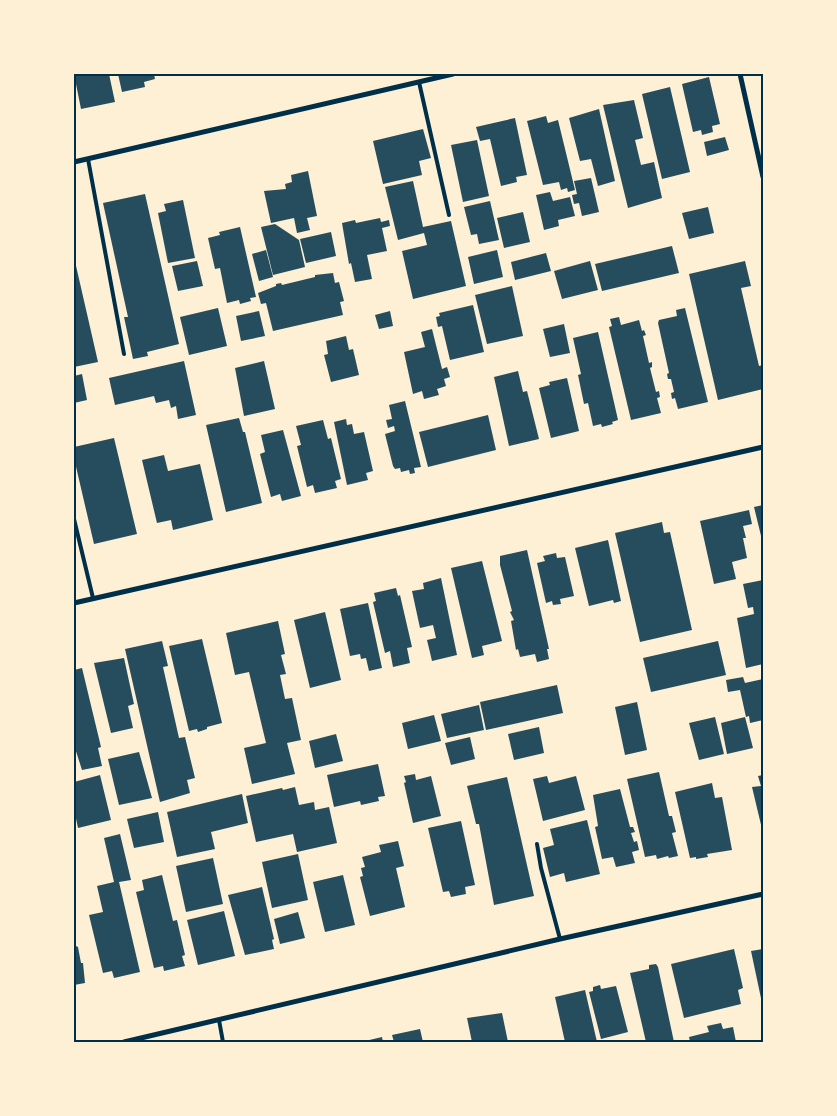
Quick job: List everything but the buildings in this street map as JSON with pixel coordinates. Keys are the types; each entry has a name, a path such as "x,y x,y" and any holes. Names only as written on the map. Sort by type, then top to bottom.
{"street":[{"path":"74,162 453,74"},
{"path":"740,74 763,177"},
{"path":"74,602 763,446"},
{"path":"124,1042 560,939 763,894"}],"lane":[{"path":"419,82 449,215"},
{"path":"88,159 124,354"},
{"path":"74,519 93,598"},
{"path":"538,844 541,868 560,939"},
{"path":"219,1020 223,1042"}]}
